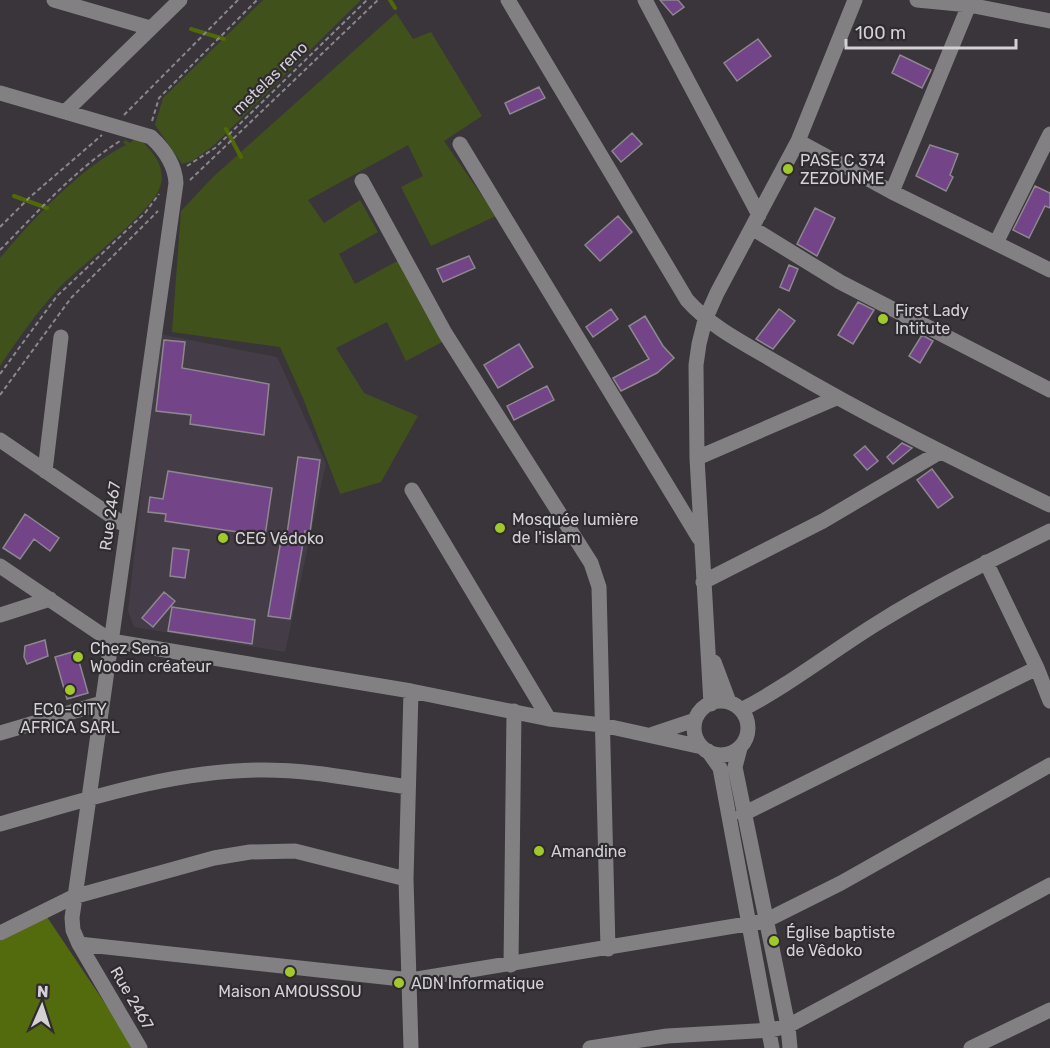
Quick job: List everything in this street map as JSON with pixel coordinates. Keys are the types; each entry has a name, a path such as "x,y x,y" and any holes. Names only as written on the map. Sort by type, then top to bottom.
{"street":[{"path":"54,0 150,28"},
{"path":"65,112 180,0"},
{"path":"508,0 687,300 705,320 836,398 1050,505"},
{"path":"645,0 756,222 840,282 1050,390"},
{"path":"711,704 700,540 696,365 705,320 798,141 855,0"},
{"path":"917,0 969,5 1050,21"},
{"path":"892,192 969,5"},
{"name":"Rue 2467","path":"0,93 151,137 160,146 175,171 167,194 91,798 73,897 73,930 79,944 140,1048"},
{"path":"996,243 1050,134"},
{"path":"798,141 892,192 1050,270"},
{"path":"460,144 700,540"},
{"path":"362,181 445,333 591,563 599,587 608,949"},
{"path":"45,471 61,337"},
{"path":"698,458 836,398"},
{"path":"0,440 126,526"},
{"path":"703,582 823,521 940,452"},
{"path":"412,490 549,719"},
{"path":"772,1048 771,1030 720,768 695,735 695,720 700,710 711,704 739,710 765,698 879,622 986,562 1050,531"},
{"path":"986,562 1037,668 1050,701"},
{"path":"0,566 111,641 411,691 549,719 602,725 726,754 740,748"},
{"path":"0,615 50,599"},
{"path":"708,648 748,731 735,767 788,1026 790,1048"},
{"path":"743,814 1037,668"},
{"path":"411,691 406,879 411,980 411,1048"},
{"path":"0,733 102,703"},
{"path":"511,965 514,711"},
{"path":"650,735 695,720"},
{"path":"79,944 411,980 749,924 765,921 841,883 1050,765"},
{"path":"0,824 172,778 260,770 296,772 408,787"},
{"path":"0,933 73,897 214,858 250,852 295,851 406,879"},
{"path":"590,1048 668,1042 788,1026 1050,885"},
{"path":"971,1048 1050,1010"}],"path":[{"path":"152,121 159,98 257,0"},
{"name":"metelas reno","path":"185,167 215,148 367,0"},
{"path":"0,374 57,296 378,0"},
{"path":"0,250 96,156 125,139"},
{"path":"0,395 71,298 158,210"}],"shaded area":[{"name":"CEG Védoko","path":"159,334 277,357 326,464 285,652 134,627 128,611"}],"green space":[{"path":"263,0 361,0 213,146 192,161 182,164 155,125 163,98"},
{"path":"396,13 413,39 431,32 482,116 444,141 496,216 431,246 401,187 423,176 408,145 308,200 324,223 360,200 378,232 339,254 355,284 401,259 444,341 406,361 387,322 336,348 364,393 418,416 381,482 340,494 303,398 280,347 172,332 181,211 213,177"},
{"path":"136,137 152,152 159,165 162,179 154,198 130,224 59,288 0,366 0,258 58,195 92,166 126,145 123,142 126,140 130,143"},
{"path":"47,917 135,1048 0,1048 0,941"}],"building":[{"path":"660,0 678,0 684,7 673,15"},
{"path":"758,39 771,56 737,81 724,63"},
{"path":"900,55 931,70 922,88 892,73"},
{"path":"539,87 545,98 510,114 505,103"},
{"path":"632,133 642,144 621,162 612,151"},
{"path":"930,145 958,154 950,175 953,177 946,191 916,176"},
{"path":"1035,186 1050,193 1050,208 1045,206 1029,238 1013,230"},
{"path":"815,208 835,218 817,256 797,244"},
{"path":"618,216 632,232 600,261 585,245"},
{"path":"469,256 475,268 443,282 437,269"},
{"path":"789,265 798,269 789,291 780,287"},
{"path":"858,302 874,310 853,344 838,335"},
{"path":"611,309 618,319 593,337 586,327"},
{"path":"779,309 795,321 773,349 756,339"},
{"path":"645,316 663,346 674,358 657,373 621,391 613,378 649,359 629,326"},
{"path":"922,335 933,341 920,363 909,356"},
{"path":"164,340 185,342 182,368 269,384 264,435 190,424 191,415 156,411"},
{"path":"519,344 533,367 498,388 484,365"},
{"path":"547,386 554,400 514,420 507,406"},
{"path":"902,443 912,448 893,464 887,457"},
{"path":"865,446 878,461 867,470 854,455"},
{"path":"298,457 320,460 310,532 305,531 290,619 268,616 281,540 286,541"},
{"path":"932,469 953,497 938,508 917,480"},
{"path":"168,471 272,488 265,536 165,521 166,514 148,512 150,497 163,499"},
{"path":"25,514 59,538 50,551 34,539 20,559 3,548"},
{"path":"173,548 189,550 185,578 170,576"},
{"path":"164,592 175,601 153,627 142,618"},
{"path":"172,607 255,620 252,644 168,631"},
{"path":"45,640 48,656 27,664 24,657 25,646"},
{"path":"76,651 88,693 67,699 55,657"}],"waterway":[{"path":"390,0 395,8"},
{"path":"191,29 224,39"},
{"path":"226,129 241,157"},
{"path":"14,196 47,208"}],"place":[{"name":"PASE C 374 ZEZOUNME","path":"788,169"},
{"name":"First Lady Intitute","path":"883,319"},
{"name":"Mosquée lumière de l'islam","path":"500,528"},
{"name":"CEG Védoko","path":"223,538"},
{"name":"Chez Sena Woodin créateur","path":"78,657"},
{"name":"ECO-CITY AFRICA SARL","path":"70,690"},
{"name":"Amandine","path":"539,851"},
{"name":"Église baptiste de Vêdoko","path":"774,941"},
{"name":"Maison AMOUSSOU","path":"290,972"},
{"name":"ADN Informatique","path":"399,983"}]}
